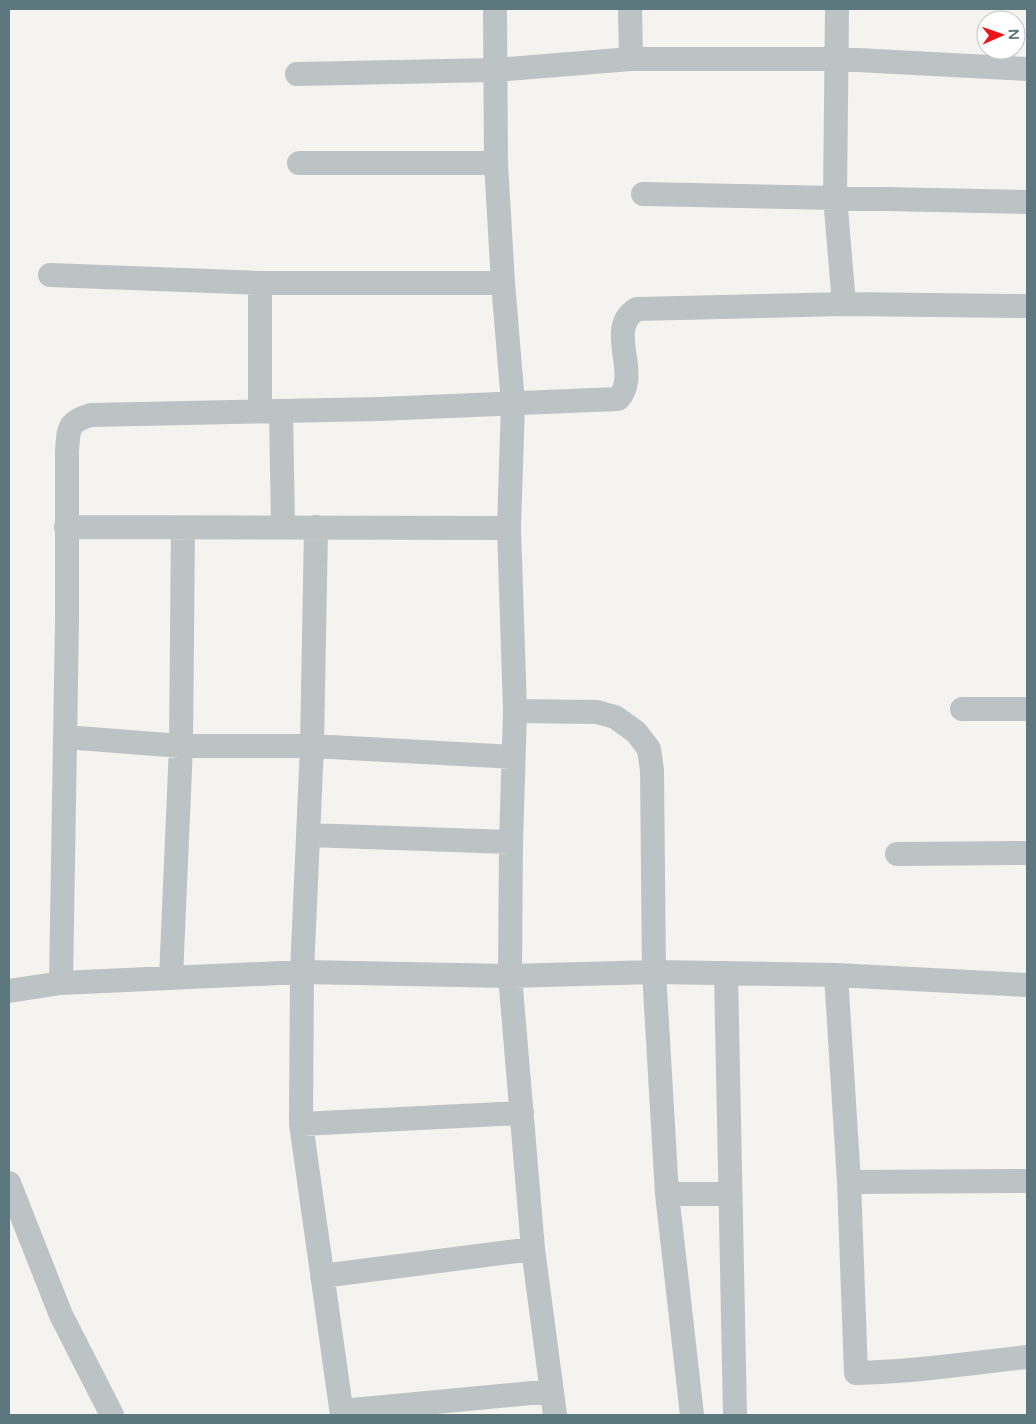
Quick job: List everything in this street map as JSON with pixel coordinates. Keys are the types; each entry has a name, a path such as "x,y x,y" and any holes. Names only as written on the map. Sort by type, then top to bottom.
{"street":[{"path":"495,9 496,163 513,403 509,528 515,710 510,842 510,976 533,1249 555,1415"},
{"path":"630,9 630,59"},
{"path":"837,9 838,59 835,197 844,304"},
{"path":"297,74 495,70 630,59 838,59 1027,69"},
{"path":"298,163 496,163"},
{"path":"643,194 1027,202"},
{"path":"50,275 260,283 503,283"},
{"path":"260,283 270,411 283,527"},
{"path":"61,983 66,527 69,427 77,419 91,415 618,399 625,391 626,381 622,339 624,324 628,314 637,309 844,304 1027,306"},
{"path":"66,527 509,528"},
{"path":"316,527 312,746 302,972 301,1124 342,1413 552,1391"},
{"path":"171,978 182,746 183,528"},
{"path":"962,709 1027,709"},
{"path":"515,710 597,712 615,717 636,732 649,749 652,770 654,972 667,1194 692,1415"},
{"path":"65,737 182,746 312,746 513,757"},
{"path":"308,835 510,842"},
{"path":"897,854 1027,853"},
{"path":"9,991 61,983 302,972 510,976 654,972 836,975 1027,986"},
{"path":"726,973 735,1415"},
{"path":"836,975 849,1182 856,1373 900,1373 954,1364 1027,1357"},
{"path":"301,1124 522,1113"},
{"path":"849,1182 1027,1181"},
{"path":"9,1183 27,1234 61,1315 112,1415"},
{"path":"667,1194 729,1194"},
{"path":"322,1276 533,1249"}]}
